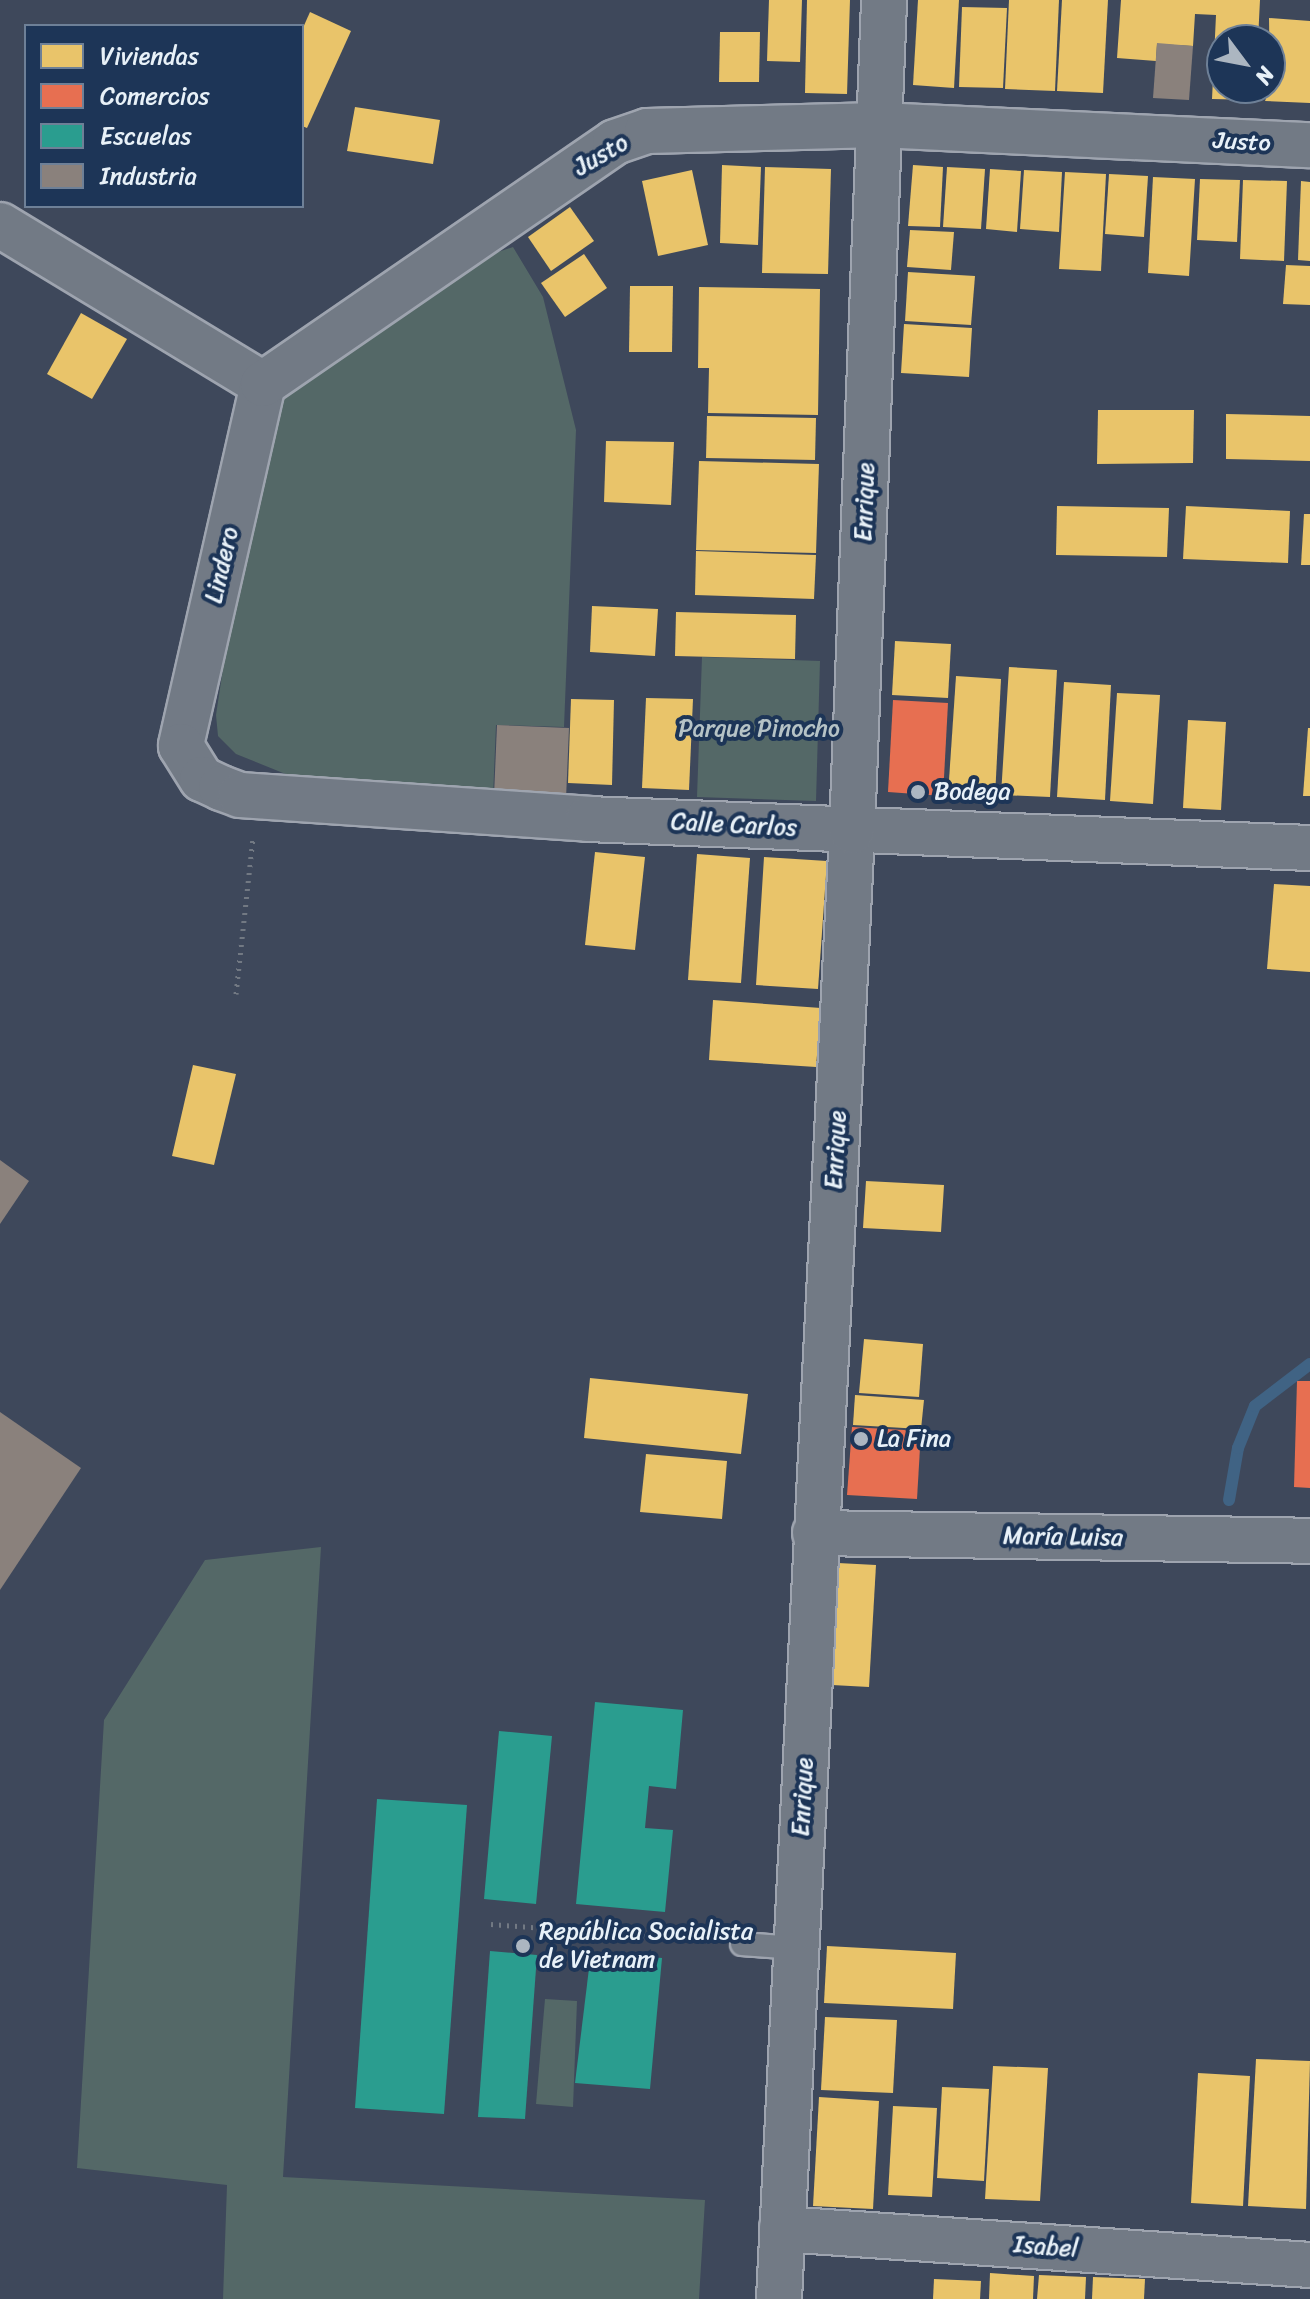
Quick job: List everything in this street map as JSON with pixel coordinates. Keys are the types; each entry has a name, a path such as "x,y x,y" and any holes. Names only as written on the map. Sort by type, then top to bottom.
{"street":[{"name":"Enrique","path":"779,2299 852,831 884,0"},
{"name":"Justo","path":"263,384 615,142 682,126 879,125 1310,145"},
{"path":"0,225 263,384"},
{"name":"Lindero","path":"181,746 263,384"},
{"name":"Calle Carlos","path":"181,746 202,779 240,795 258,797 852,831 1310,848"},
{"name":"María Luisa","path":"815,1533 1310,1541"},
{"name":"Isabel","path":"782,2229 1310,2265"}],"lane":[{"path":"742,1944 796,1948"}],"path":[{"path":"236,994 258,797"},
{"path":"491,1924 742,1944"}],"green space":[{"path":"513,247 543,297 576,430 564,727 496,725 493,797 293,777 236,754 218,736 216,715 232,609 278,395 492,254"},
{"name":"Parque Pinocho","path":"702,657 820,661 816,801 697,797"},
{"path":"321,1547 283,2177 705,2200 699,2299 223,2299 227,2185 77,2168 104,1720 205,1560"},
{"path":"545,1999 577,2001 573,2107 536,2104"}],"building: Viviendas":[{"path":"769,0 802,0 800,62 767,61"},
{"path":"807,0 850,0 847,94 805,93"},
{"path":"918,0 959,0 954,88 913,85"},
{"path":"1009,0 1059,0 1055,91 1005,89"},
{"path":"1062,0 1108,0 1103,93 1057,91"},
{"path":"1121,0 1260,0 1259,24 1216,24 1216,15 1195,14 1193,46 1157,44 1156,61 1117,58"},
{"path":"962,7 1007,8 1003,88 959,87"},
{"path":"310,12 351,31 307,128 304,127 304,26"},
{"path":"1269,18 1310,21 1310,103 1286,102 1286,24 1269,24"},
{"path":"720,32 760,32 759,82 719,82"},
{"path":"355,107 440,120 433,164 347,151"},
{"path":"722,165 761,167 758,245 720,243"},
{"path":"913,165 943,167 940,227 908,226"},
{"path":"765,167 831,169 828,274 762,273"},
{"path":"947,167 985,169 981,229 943,227"},
{"path":"990,169 1021,171 1017,232 986,229"},
{"path":"692,170 708,245 658,256 642,181"},
{"path":"1024,170 1062,172 1059,232 1020,229"},
{"path":"1065,172 1106,174 1101,271 1059,269"},
{"path":"1109,174 1148,176 1144,237 1105,234"},
{"path":"1153,177 1195,179 1189,276 1148,273"},
{"path":"1200,179 1240,180 1237,242 1197,240"},
{"path":"1243,180 1287,181 1284,261 1240,259"},
{"path":"1301,181 1310,182 1310,261 1298,260"},
{"path":"570,207 594,241 551,271 528,237"},
{"path":"910,230 954,232 951,270 907,267"},
{"path":"584,254 607,288 565,317 541,283"},
{"path":"1286,265 1310,266 1310,305 1283,304"},
{"path":"908,272 975,276 971,325 905,321"},
{"path":"630,286 673,286 672,352 629,352"},
{"path":"699,287 820,289 818,415 708,413 709,368 698,368"},
{"path":"81,313 127,339 92,399 47,374"},
{"path":"904,324 972,328 969,377 901,373"},
{"path":"1098,410 1194,410 1193,463 1097,464"},
{"path":"1226,414 1310,416 1310,461 1226,459"},
{"path":"707,416 816,418 815,460 706,458"},
{"path":"606,441 674,442 671,505 604,502"},
{"path":"699,461 819,464 816,553 696,550"},
{"path":"1057,506 1169,508 1167,557 1056,555"},
{"path":"1186,506 1290,511 1288,563 1183,559"},
{"path":"1304,514 1310,514 1310,565 1301,565"},
{"path":"696,551 816,555 814,599 695,595"},
{"path":"592,606 658,609 655,656 590,652"},
{"path":"676,612 796,615 795,659 675,656"},
{"path":"895,641 951,644 948,698 892,695"},
{"path":"1009,667 1057,670 1050,797 1001,795"},
{"path":"956,676 1001,679 995,797 948,795"},
{"path":"1064,682 1111,685 1105,800 1057,797"},
{"path":"1117,693 1160,695 1153,804 1110,801"},
{"path":"646,698 693,699 689,790 642,788"},
{"path":"571,699 614,700 612,785 568,783"},
{"path":"1188,720 1226,722 1221,810 1183,808"},
{"path":"1308,728 1310,796 1303,796"},
{"path":"595,852 645,857 635,950 585,945"},
{"path":"697,854 750,858 741,983 688,980"},
{"path":"764,857 827,861 818,989 756,985"},
{"path":"1274,884 1310,886 1310,972 1267,969"},
{"path":"713,1000 821,1008 816,1067 709,1060"},
{"path":"193,1065 236,1074 214,1165 172,1156"},
{"path":"866,1181 944,1185 941,1232 863,1228"},
{"path":"864,1339 923,1344 919,1397 859,1393"},
{"path":"590,1378 748,1394 741,1454 584,1438"},
{"path":"855,1395 924,1400 921,1429 853,1425"},
{"path":"646,1454 727,1461 722,1519 640,1512"},
{"path":"838,1563 876,1565 869,1687 832,1685"},
{"path":"827,1946 956,1953 953,2009 824,2003"},
{"path":"825,2017 897,2020 893,2093 821,2090"},
{"path":"1256,2059 1310,2061 1306,2209 1248,2206"},
{"path":"993,2066 1048,2068 1040,2201 985,2199"},
{"path":"1198,2073 1250,2076 1243,2206 1191,2203"},
{"path":"942,2087 989,2089 984,2181 937,2178"},
{"path":"819,2097 879,2101 873,2209 813,2206"},
{"path":"893,2106 937,2108 932,2197 888,2195"},
{"path":"990,2273 1034,2276 1033,2299 989,2299"},
{"path":"1039,2275 1086,2277 1085,2299 1037,2299"},
{"path":"1093,2277 1145,2279 1144,2299 1092,2299"},
{"path":"934,2279 981,2281 980,2299 933,2299"}],"building: Comercios":[{"path":"893,700 948,703 943,796 888,792"},
{"path":"1297,1381 1310,1381 1310,1488 1294,1487"},
{"path":"852,1427 921,1431 917,1499 847,1495"}],"building: Escuelas":[{"path":"595,1702 683,1710 676,1789 649,1786 645,1828 673,1830 665,1912 576,1904"},
{"path":"499,1731 552,1736 536,1904 484,1899"},
{"path":"377,1799 467,1805 444,2114 355,2108"},
{"path":"490,1951 537,1955 525,2119 478,2117"},
{"path":"591,1952 662,1958 650,2089 575,2083"}],"building: Industria":[{"path":"1157,43 1193,46 1189,100 1153,98"},
{"path":"497,725 569,728 566,799 494,796"},
{"path":"0,1160 29,1181 0,1224"},
{"path":"0,1412 81,1468 0,1590"}],"waterway":[{"path":"1229,1500 1238,1448 1255,1406 1310,1364"}],"place":[{"name":"Bodega","path":"918,792"},
{"name":"La Fina","path":"861,1439"},
{"name":"República Socialista de Vietnam","path":"523,1946"}]}
